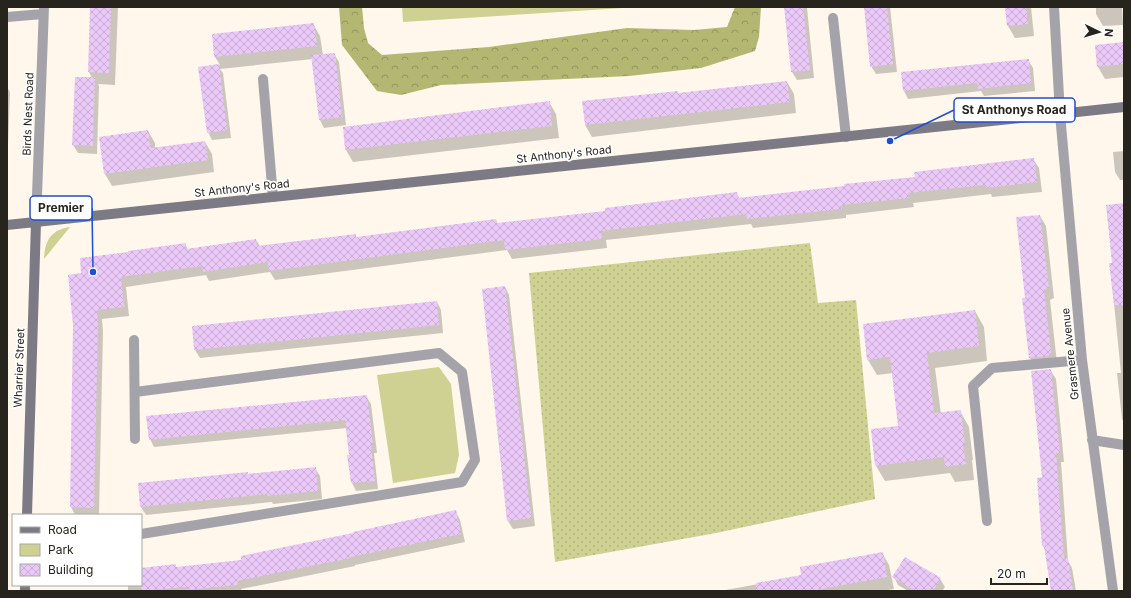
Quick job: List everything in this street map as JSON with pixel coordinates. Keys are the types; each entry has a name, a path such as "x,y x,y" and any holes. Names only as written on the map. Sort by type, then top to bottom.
{"street":[{"name":"Grasmere Avenue","path":"1054,7 1060,114 1082,360 1113,591"},
{"path":"7,17 43,11"},
{"name":"Birds Nest Road","path":"36,222 43,11"},
{"path":"833,18 846,137"},
{"path":"263,79 273,197"},
{"name":"St Anthony's Road","path":"7,225 1124,107"},
{"name":"Wharrier Street","path":"27,514 36,222"},
{"path":"134,340 135,439"},
{"path":"135,392 439,353 462,372 475,460 462,482 142,534"},
{"path":"987,521 973,386 992,368 1082,360"},
{"path":"1092,440 1124,445"}],"green space":[{"path":"339,7 362,7 364,28 368,43 382,55 489,47 627,28 694,30 727,27 735,7 761,7 759,37 755,51 701,68 629,76 441,85 401,95 377,91 342,45"},
{"path":"402,7 639,7 403,22"},
{"path":"70,227 44,259 46,246 50,237 63,228"},
{"path":"810,243 818,303 856,300 875,499 716,533 555,562 529,273"},
{"path":"439,367 451,384 459,455 455,473 393,483 377,375"}],"building":[{"path":"90,7 111,7 109,73 88,72"},
{"path":"784,7 803,7 810,70 791,72"},
{"path":"864,7 887,7 893,64 870,67"},
{"path":"1005,7 1026,7 1028,24 1007,26"},
{"path":"314,23 317,46 214,57 212,34"},
{"path":"1124,42 1124,64 1097,67 1095,45"},
{"path":"335,53 342,117 319,120 311,55"},
{"path":"1029,59 1031,83 978,89 977,83 903,91 901,72"},
{"path":"219,64 227,130 207,133 198,67"},
{"path":"75,77 95,77 93,146 72,145"},
{"path":"787,81 790,102 585,125 582,101 678,91 678,93"},
{"path":"550,101 552,126 345,150 343,127"},
{"path":"148,130 151,148 205,141 208,160 104,174 99,137"},
{"path":"1034,158 1037,182 986,188 986,185 908,193 909,198 841,205 842,209 747,219 746,214 601,231 602,239 505,250 504,240 269,271 268,262 203,272 202,266 121,277 124,307 97,310 94,508 70,507 73,325 68,275 81,273 80,258 186,243 186,249 256,239 257,246 356,234 356,237 496,219 497,223 605,211 605,208 737,192 738,198 844,186 844,184 915,177 914,172"},
{"path":"1124,203 1124,305 1114,305 1109,263 1112,263 1106,205"},
{"path":"1040,215 1049,288 1044,289 1051,353 1049,353 1049,356 1029,358 1022,298 1025,298 1016,217"},
{"path":"505,286 531,518 507,521 482,289"},
{"path":"437,301 439,325 194,350 192,326"},
{"path":"975,310 979,346 927,353 934,413 961,410 965,445 963,445 966,464 945,467 944,457 875,466 871,429 898,426 890,357 867,360 863,324"},
{"path":"1051,369 1060,453 1056,453 1064,558 1068,558 1073,591 1051,591 1044,546 1042,546 1037,478 1042,477 1031,371"},
{"path":"367,395 373,445 371,446 375,481 351,483 347,455 349,455 345,420 149,440 146,416"},
{"path":"316,467 318,491 268,496 267,494 140,507 138,483"},
{"path":"456,510 461,534 237,581 238,585 187,590 187,587 141,591 142,568 176,564 176,567 241,560 241,556"},
{"path":"883,552 887,577 811,591 756,591 756,583 801,575 800,567"},
{"path":"905,557 941,578 933,591 915,591 892,577"}],"place":[{"name":"St Anthonys Road","path":"890,141"},
{"name":"Premier","path":"93,272"}]}
